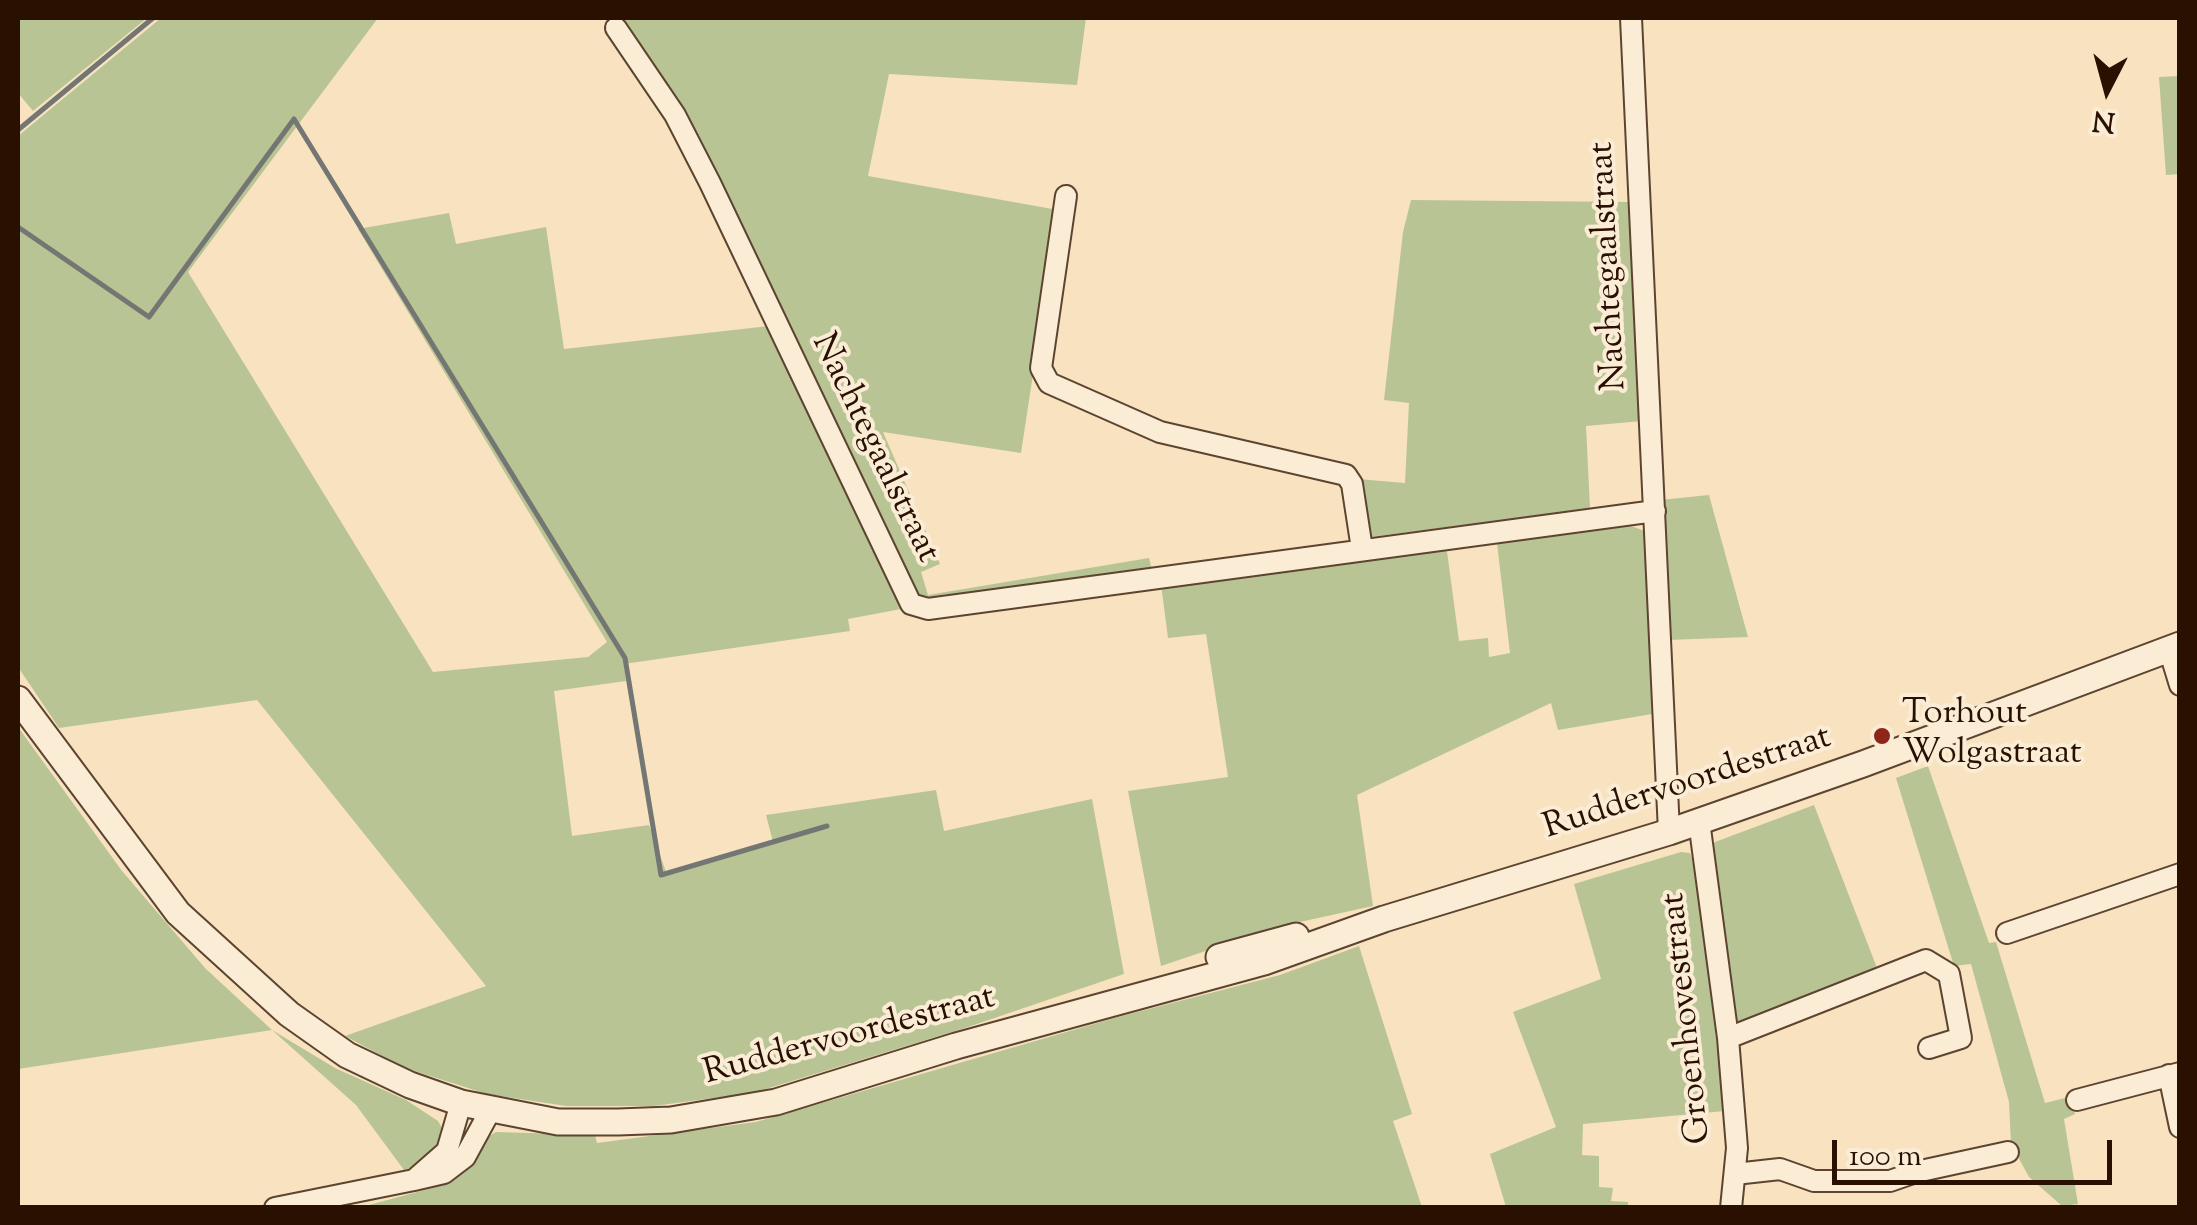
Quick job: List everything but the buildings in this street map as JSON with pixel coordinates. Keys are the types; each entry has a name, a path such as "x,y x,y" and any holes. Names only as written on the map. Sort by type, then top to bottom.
{"street":[{"name":"Nachtegaalstraat","path":"1632,18 1669,832"},
{"name":"Nachtegaalstraat","path":"616,28 675,115 911,604 928,608 1654,511"},
{"path":"1066,196 1041,368 1049,383 1160,432 1346,475 1352,484 1362,548"},
{"path":"2174,647 2180,685"},
{"name":"Ruddervoordestraat","path":"18,699 178,913 288,1014 347,1056 410,1084 490,1111 558,1122 671,1120 776,1102 1148,992 1211,960 1259,944 1384,919 1669,832 2174,647"},
{"name":"Groenhovestraat","path":"1699,821 1728,1038 1737,1148 1731,1208"},
{"path":"2007,933 2180,874"},
{"path":"1728,1038 1926,960 1948,974 1962,1038 1929,1048"},
{"path":"2077,1100 2174,1074 2173,1108 2180,1126"},
{"path":"414,1180 446,1151 461,1103"},
{"path":"275,1208 444,1173 465,1157 490,1111"},
{"path":"1735,1174 1780,1169 1814,1181 1890,1181 2008,1152"}],"green space":[{"path":"18,18 147,18 33,111 18,93"},
{"path":"161,18 378,18 188,272 433,672 588,657 607,642 358,229 449,213 456,244 546,227 564,349 769,326 901,609 848,619 850,631 624,664 626,681 554,691 572,836 649,825 666,872 773,842 766,815 936,790 944,831 1092,799 1124,974 753,1093 653,1106 566,1106 487,1094 405,1068 345,1036 486,986 257,700 59,728 18,667 18,136"},
{"path":"1086,18 1077,85 889,74 868,176 1058,210 1021,453 883,432 940,564 921,572 928,595 1149,558 1153,575 921,609 746,246 711,163 647,54 620,21"},
{"path":"2179,76 2179,174 2166,175 2159,77"},
{"path":"1411,200 1632,202 1642,421 1586,426 1590,509 1370,537 1358,479 1405,483 1409,403 1384,400 1403,232"},
{"path":"1709,495 1748,637 1668,640 1660,500"},
{"path":"1628,525 1645,531 1652,714 1558,730 1551,703 1357,795 1373,906 1277,927 1161,966 1128,791 1228,777 1206,634 1168,638 1161,584 1446,544 1459,641 1488,638 1489,657 1510,653 1496,535"},
{"path":"18,727 122,871 205,968 272,1030 18,1069"},
{"path":"1928,766 1989,943 1996,942 2045,1103 2069,1097 2075,1114 2064,1119 2078,1204 2062,1206 2029,1177 2011,1144 2009,1102 1971,964 1954,966 1896,778"},
{"path":"1814,805 1877,968 1738,1028 1732,1020 1710,848 1715,842"},
{"path":"1681,852 1690,853 1695,867 1725,1111 1583,1124 1582,1155 1599,1156 1599,1187 1613,1188 1611,1201 1628,1202 1628,1207 1506,1207 1490,1154 1556,1127 1513,1012 1601,979 1574,884"},
{"path":"1359,946 1412,1114 1393,1121 1422,1207 358,1208 443,1185 496,1132 595,1135 597,1143 756,1122 1118,1017 1280,975"},
{"path":"272,1030 335,1068 406,1100 438,1121 442,1128 441,1145 424,1164 404,1170 356,1105"}],"waterway":[{"path":"18,130 153,18"},
{"path":"18,227 149,317 294,119 625,658 661,875 827,826"}],"place":[{"name":"Torhout Wolgastraat","path":"1882,736"}]}
